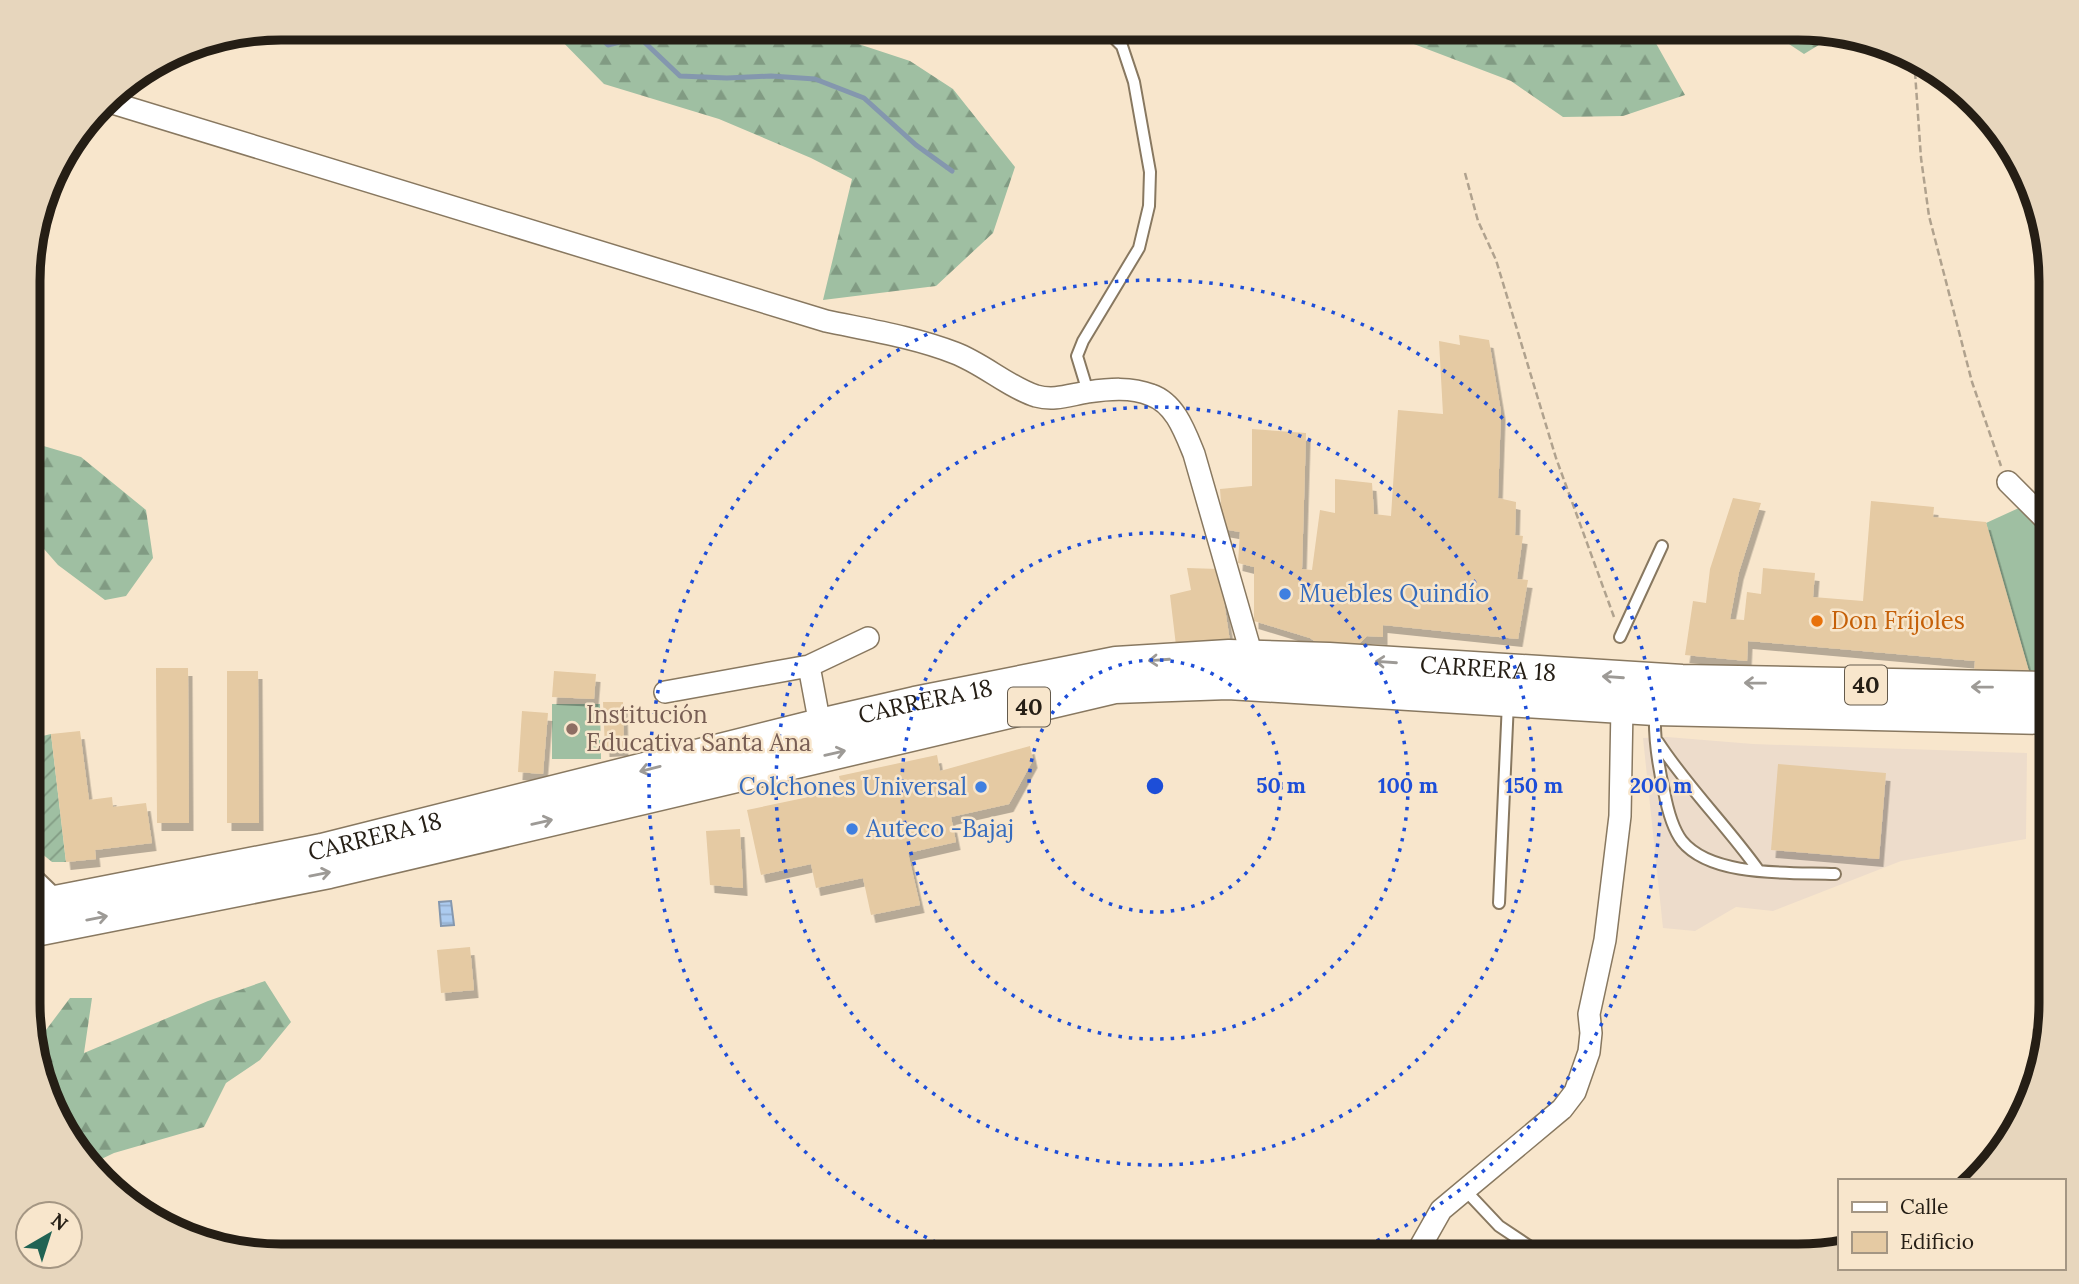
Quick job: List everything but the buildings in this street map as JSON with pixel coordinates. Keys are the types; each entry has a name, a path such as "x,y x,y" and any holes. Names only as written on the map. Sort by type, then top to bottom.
{"main road":[{"name":"CARRERA 18","path":"40,905 322,850 820,725 1116,663 1252,656 1682,681 2038,688"},
{"name":"CARRERA 18","path":"40,930 329,872 1115,687 1228,683 1655,709 2038,718"}],"street":[{"path":"117,105 826,321 918,340 958,354 1034,396 1058,399 1088,392 1130,388 1154,395 1173,411 1185,430 1252,656"},
{"path":"2008,482 2038,512"},
{"path":"665,692 810,666 868,638"},
{"path":"810,666 820,725"},
{"path":"1422,1243 1441,1210 1563,1109 1575,1092 1581,1076 1589,1052 1589,1014 1605,940 1620,816 1622,707"}],"lane":[{"path":"1088,392 1077,356 1139,248 1149,206 1150,172 1134,82 1122,46 1116,40"},
{"path":"1620,637 1662,546"},
{"path":"1499,903 1508,700"},
{"path":"1655,709 1659,770 1666,801 1681,840 1695,853 1729,867 1835,874"},
{"path":"1656,740 1679,775 1734,836 1759,871"},
{"path":"40,878 63,900"},
{"path":"1466,1191 1499,1226 1525,1243"}],"path":[{"path":"1915,72 1921,159 1929,216 1972,382 1990,440 2008,482"},
{"path":"1465,173 1478,221 1496,260 1556,458 1620,637"}],"shaded area":[{"path":"1667,737 1753,744 2027,753 2026,839 1901,861 1773,911 1736,907 1695,931 1663,928 1643,738"}],"green space":[{"path":"561,40 846,40 910,61 953,89 1015,167 993,233 936,286 823,300 852,179 811,158 719,119 604,84"},
{"path":"1403,40 1654,40 1685,95 1623,116 1563,117 1511,81"},
{"path":"1783,40 1823,42 1804,54"},
{"path":"40,445 81,457 146,510 153,558 126,596 105,600 58,565 40,544"},
{"path":"2021,507 2038,524 2038,675 2030,675 1986,523"},
{"path":"552,704 600,704 601,759 552,759"},
{"path":"51,734 66,862 52,862 40,852 40,737"},
{"path":"265,981 291,1022 260,1060 226,1083 204,1127 114,1153 99,1160 72,1123 59,1095 42,1035 70,998 92,998 84,1053 208,1001"}],"water":[{"path":"451,901 454,925 441,926 439,902"}],"waterway":[{"path":"603,40 608,45 627,40"},
{"path":"642,40 680,76 815,79 864,98 916,145 952,171"}],"place":[{"name":"Muebles Quindío","path":"1285,594"},
{"name":"Don Fríjoles","path":"1817,621"},
{"name":"Institución Educativa Santa Ana","path":"572,729"},
{"name":"Colchones Universal","path":"981,787"},
{"name":"Auteco -Bajaj","path":"852,829"}]}
